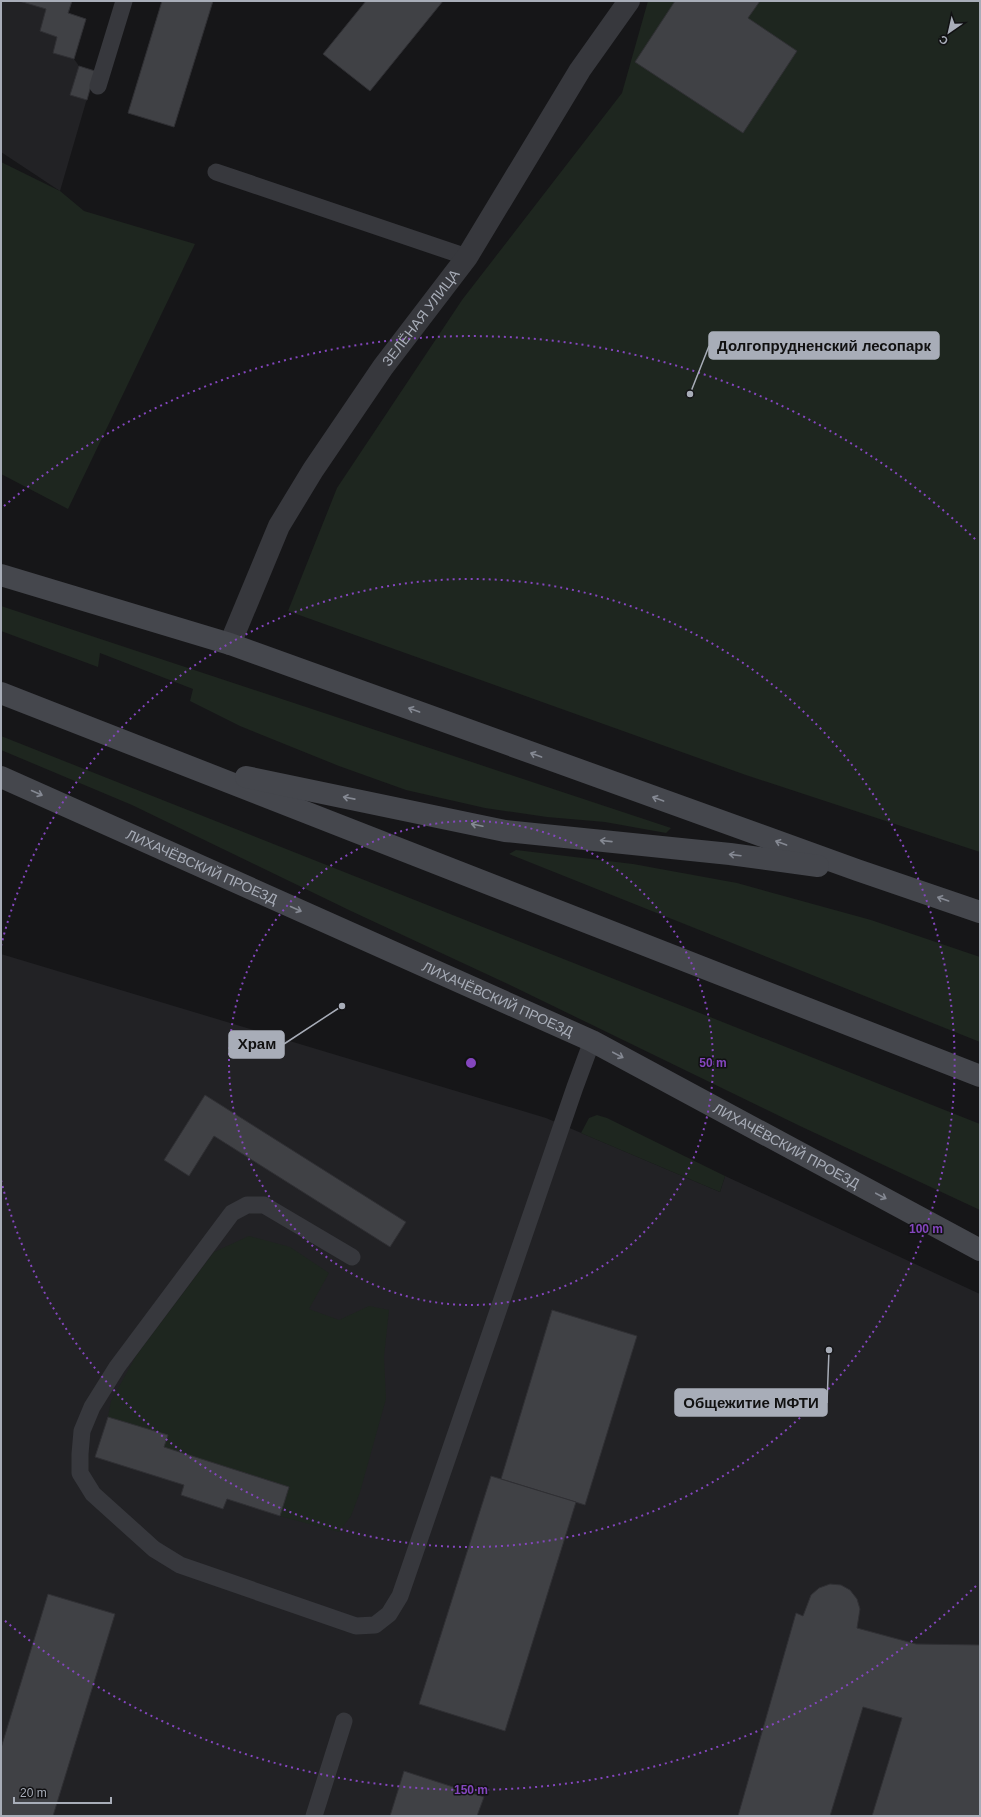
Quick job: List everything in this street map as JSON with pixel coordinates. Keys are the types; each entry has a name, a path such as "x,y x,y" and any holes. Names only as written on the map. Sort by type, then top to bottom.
{"main road":[{"path":"1,575 230,644 857,870 980,912"},
{"path":"1,693 980,1076"},
{"path":"188,766 505,831 730,854 857,870"},
{"name":"ЛИХАЧЁВСКИЙ ПРОЕЗД","path":"1,777 592,1041 980,1250"},
{"path":"952,1234 980,1242"}],"street":[{"name":"ЗЕЛЁНАЯ УЛИЦА","path":"230,644 279,526 313,470 382,367 467,257 580,70 628,1"}],"lane":[{"path":"98,86 124,1"},
{"path":"216,172 467,257"},
{"path":"352,1257 264,1204 247,1205 232,1213 117,1367 92,1407 82,1431 80,1473 93,1494 154,1550 180,1565 356,1626 375,1625 389,1614 400,1596 592,1041"},
{"path":"314,1816 344,1721"}],"shaded area":[{"path":"1,1 72,1 69,13 86,19 74,59 79,66 95,71 60,191 1,152"},
{"path":"648,1 980,1 980,852 743,774 288,611 337,488 462,300 622,93"},
{"path":"1,162 60,191 84,211 195,244 68,509 1,474"},
{"path":"1,606 671,828 666,833 605,822 547,817 485,808 406,790 339,766 240,726 190,701 193,689 100,653 98,667 1,631"},
{"path":"1,736 980,1124 980,1210 800,1126 510,985 351,911 132,805 1,750"},
{"path":"516,850 633,864 737,883 871,920 980,957 980,1042 509,854"},
{"path":"1,954 546,1118 720,1192 725,1176 980,1294 980,1816 1,1816"},
{"path":"597,1115 607,1118 725,1176 720,1192 581,1133 589,1118"},
{"path":"249,1236 290,1247 329,1273 309,1309 339,1320 369,1306 389,1310 384,1357 386,1399 360,1492 351,1516 339,1532 280,1516 289,1487 164,1447 168,1435 108,1417 111,1401 136,1356 214,1252"}],"building":[{"path":"19,1 72,1 68,13 86,19 74,59 53,53 57,37 40,31 46,9"},
{"path":"162,1 213,1 174,127 128,113"},
{"path":"366,1 443,1 370,91 323,54"},
{"path":"675,1 760,1 748,18 797,51 743,133 635,62"},
{"path":"79,66 95,71 87,100 70,95"},
{"path":"205,1095 406,1222 390,1247 214,1136 189,1176 164,1160"},
{"path":"552,1310 637,1336 585,1505 501,1479"},
{"path":"108,1417 168,1435 164,1447 289,1487 280,1516 227,1499 223,1509 181,1495 184,1485 95,1457"},
{"path":"491,1476 576,1502 505,1731 419,1704"},
{"path":"830,1584 841,1585 850,1590 857,1599 860,1609 857,1628 916,1644 980,1645 980,1816 872,1816 902,1718 863,1707 830,1816 738,1816 796,1613 803,1616 811,1595 819,1588"},
{"path":"48,1594 115,1614 53,1816 1,1816 1,1748"},
{"path":"404,1771 484,1797 477,1816 390,1816"}],"place":[{"name":"Долгопрудненский лесопарк","path":"690,394"},
{"name":"Храм","path":"342,1006"},
{"name":"Общежитие МФТИ","path":"829,1350"}]}
